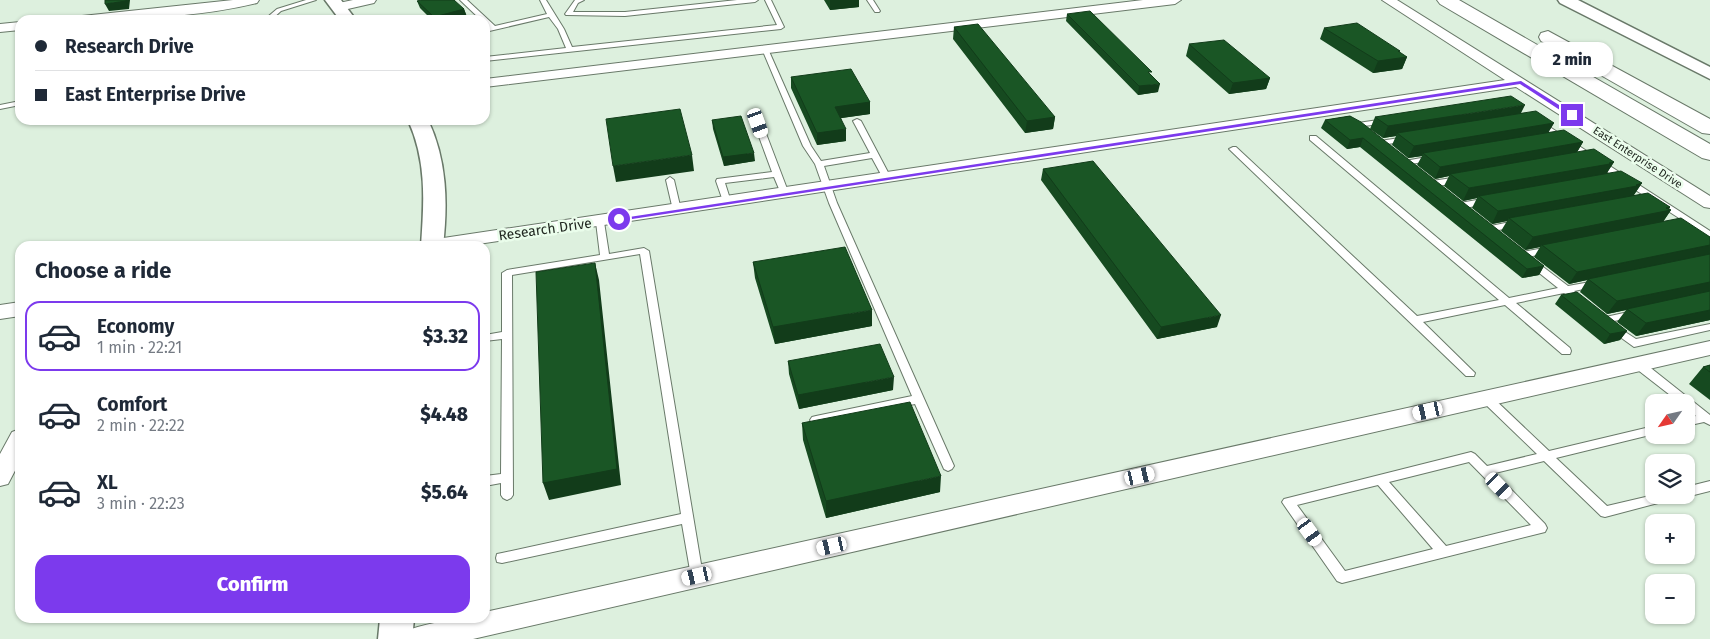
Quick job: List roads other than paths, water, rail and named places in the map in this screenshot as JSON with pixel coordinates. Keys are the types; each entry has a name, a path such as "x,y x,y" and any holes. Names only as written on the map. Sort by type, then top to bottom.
{"highway":[{"path":"1446,0 1710,153"},
{"path":"1481,0 1710,128"}],"street":[{"path":"132,15 222,6 253,0"},
{"path":"340,9 370,0"},
{"path":"490,82 1175,0"},
{"name":"East Enterprise Drive","path":"1388,0 1521,82 1710,203"},
{"path":"1566,0 1709,73"},
{"path":"0,28 15,26"},
{"name":"Research Drive","path":"466,241 1521,82"},
{"path":"420,125 434,166 435,204 431,241"},
{"path":"0,312 15,310"},
{"path":"490,623 1710,348"},
{"path":"0,477 15,448"},
{"path":"395,639 397,623"},
{"path":"418,639 489,623"}],"lane":[{"path":"273,15 279,10 313,0"},
{"path":"463,0 480,15"},
{"path":"544,0 551,15 561,29 570,50"},
{"path":"568,14 576,2 581,0"},
{"path":"490,29 551,15 625,14 755,0"},
{"path":"490,58 780,27 768,0"},
{"path":"870,0 877,11"},
{"path":"490,24 494,28"},
{"path":"765,50 807,146 819,164 829,187 833,203 948,466"},
{"path":"0,107 15,104"},
{"path":"1397,119 1358,126 1429,181 1472,177"},
{"path":"1531,119 1710,235"},
{"path":"857,122 887,178"},
{"path":"758,123 784,194"},
{"path":"1380,143 1418,137"},
{"path":"1550,139 1560,137"},
{"path":"1314,138 1566,351"},
{"path":"1234,148 1470,373"},
{"path":"819,164 875,155"},
{"path":"1399,158 1444,156"},
{"path":"1580,158 1589,156"},
{"path":"727,202 720,181 777,174"},
{"path":"1602,180 1620,177"},
{"path":"670,180 677,210"},
{"path":"1634,201 1653,198"},
{"path":"1460,206 1498,199"},
{"path":"600,222 604,258"},
{"path":"1489,229 1528,222"},
{"path":"1672,226 1691,222"},
{"path":"1560,248 1519,253 1634,343 1710,327"},
{"path":"507,495 507,274 644,251 697,576"},
{"path":"1415,320 1605,282"},
{"path":"1597,314 1643,312"},
{"path":"490,337 507,334"},
{"path":"1638,364 1708,419"},
{"path":"816,420 919,398"},
{"path":"1486,398 1605,512 1645,502"},
{"path":"1695,421 1708,419"},
{"path":"1485,471 1645,432"},
{"path":"1472,457 1541,528 1342,577 1288,502 1380,479 1472,457"},
{"path":"490,481 508,477"},
{"path":"1380,479 1443,552"},
{"path":"1695,490 1710,486"},
{"path":"502,558 687,518"}]}
